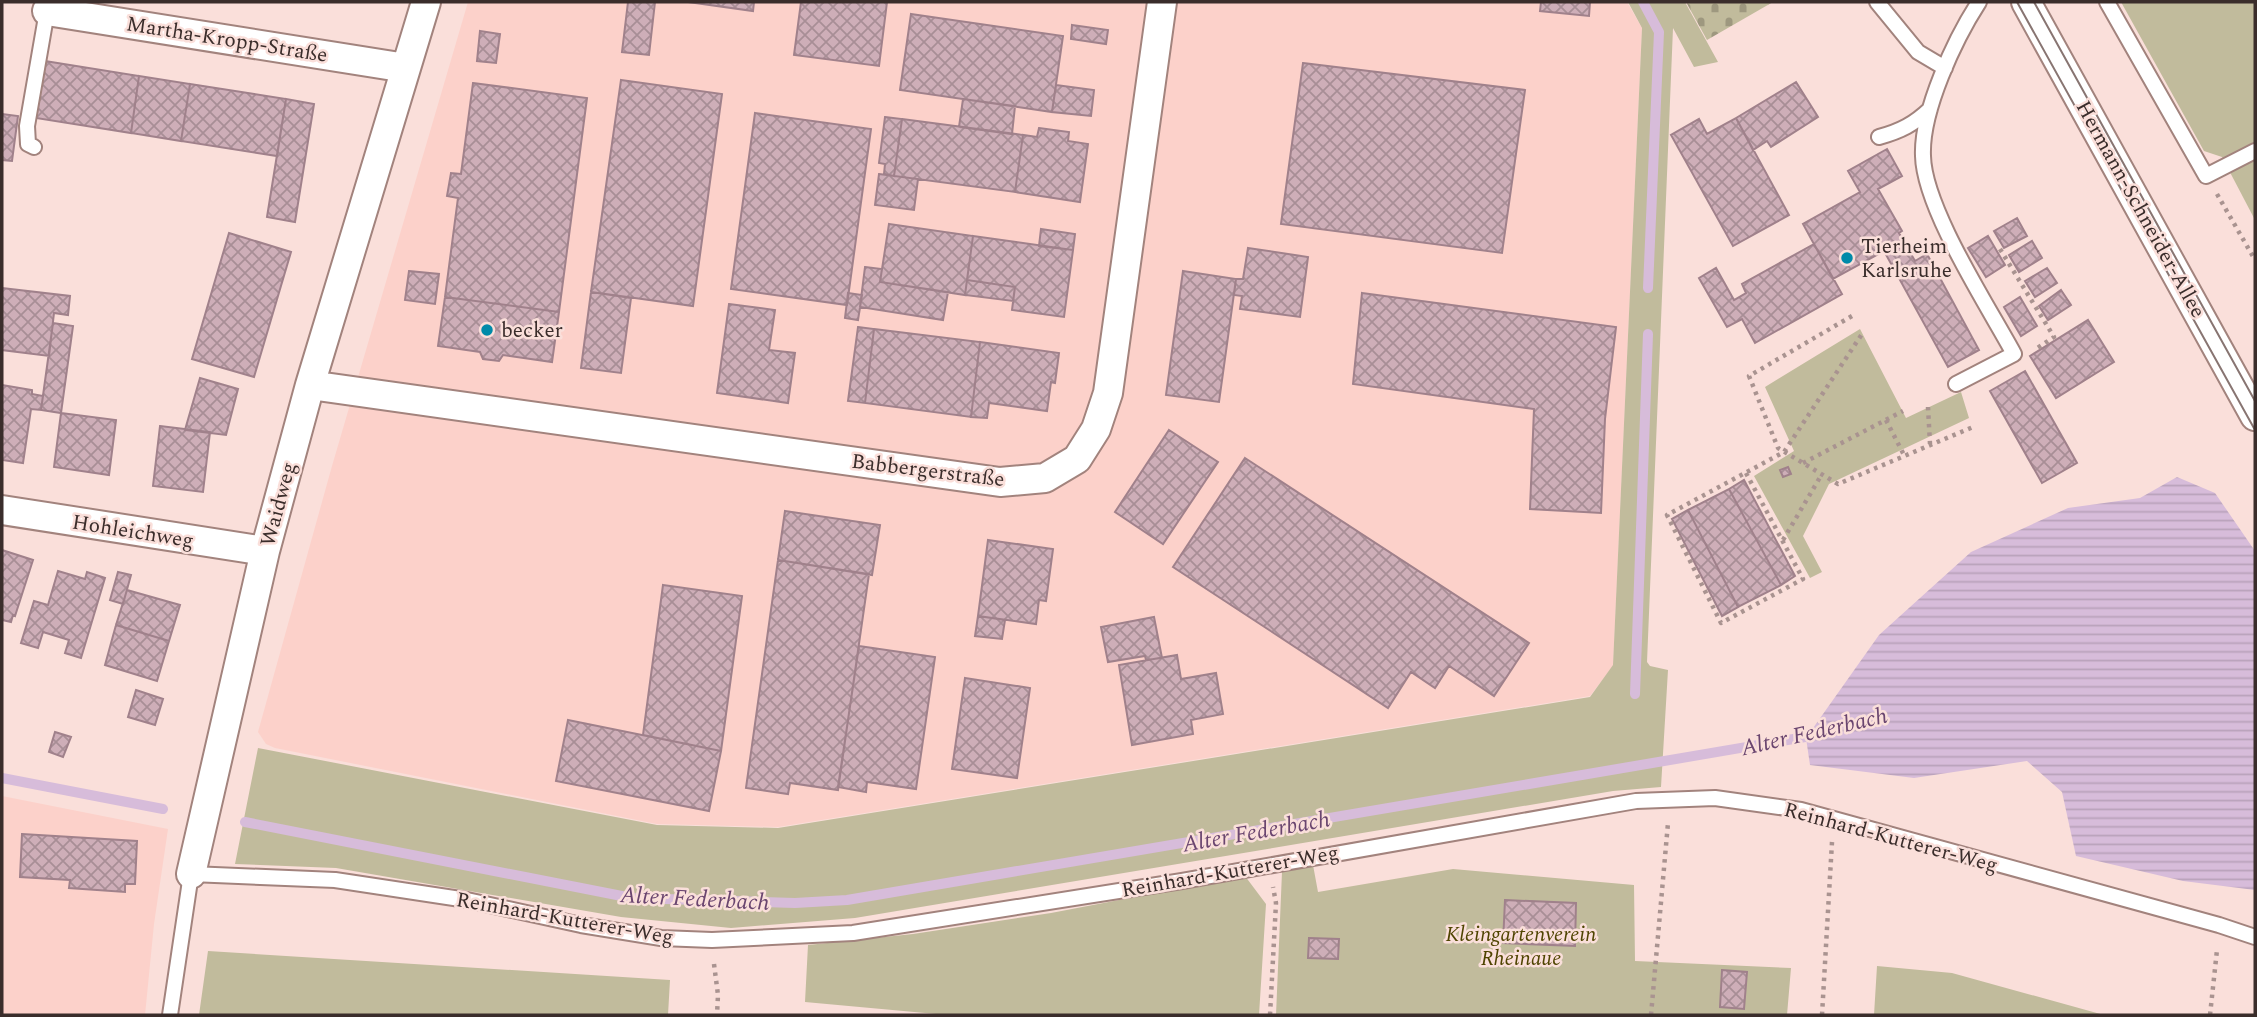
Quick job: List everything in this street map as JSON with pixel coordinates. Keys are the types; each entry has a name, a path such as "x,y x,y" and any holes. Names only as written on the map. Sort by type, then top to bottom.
{"street":[{"name":"Waidweg","path":"191,874 265,551 310,386 426,2"},
{"name":"Babbergerstraße","path":"310,386 1000,482 1045,478 1077,459 1096,429 1108,393 1162,2"},
{"name":"Hermann-Schneider-Allee","path":"2026,2 2255,416"},
{"name":"Martha-Kropp-Straße","path":"47,11 407,68"},
{"name":"Hohleichweg","path":"2,510 265,551"}],"lane":[{"path":"1877,2 1918,52 1945,68"},
{"path":"1956,384 2014,354 1949,236 1929,187 1923,159 1923,133 1945,68 1979,2"},
{"path":"2107,2 2206,176 2255,151"},
{"path":"34,147 28,144 27,126 47,11"},
{"path":"1879,137 1900,132 1931,108"},
{"name":"Reinhard-Kutterer-Weg","path":"191,874 335,880 467,900 581,925 661,938 712,940 853,933 1182,881 1636,801 1715,798 1801,810 2220,925 2255,937"},
{"name":"Waidweg","path":"170,1015 191,874"}],"path":[{"path":"2206,176 2255,260"},
{"path":"2000,249 2054,337 2021,358 2014,354"},
{"path":"1853,316 1749,376 1778,448 1838,484 1973,427"},
{"path":"1746,473 1804,579 1721,623 1667,515 1784,452 1862,334"},
{"path":"1928,407 1930,444"},
{"path":"1803,463 1903,411"},
{"path":"1886,420 1904,456"},
{"path":"1782,541 1822,474"},
{"path":"1651,1015 1670,798"},
{"path":"1822,1015 1833,820"},
{"path":"1269,864 1276,902 1270,1015"},
{"path":"2210,1015 2220,925"},
{"path":"712,940 718,995 717,1015"}],"shaded area":[{"path":"468,2 1627,2 1642,28 1613,666 1590,696 778,827 657,824 275,748 266,744 258,732 332,466"},
{"path":"2,796 168,829 154,924 145,1015 2,1015"}],"green space":[{"path":"1628,2 1685,2 1718,62 1694,67 1673,28 1647,662 1650,666 1668,670 1661,787 1613,791 855,918 731,928 621,917 336,868 235,864 258,748 657,825 778,828 1590,697 1613,665 1642,28"},
{"path":"1686,2 1773,2 1707,40"},
{"path":"2121,2 2255,2 2255,220 2222,157 2204,151"},
{"path":"1860,329 1906,418 1961,392 1969,418 1829,484 1803,536 1822,572 1810,578 1754,476 1794,451 1765,387"},
{"name":"Kleingartenverein Rheinaue","path":"1313,865 1318,892 1453,869 1634,885 1635,961 1791,968 1787,1015 1276,1015 1282,872"},
{"path":"1245,876 1266,904 1259,1015 947,1015 805,1002 808,945 913,934 1051,913"},
{"path":"208,951 670,980 668,1015 199,1015"},
{"path":"1877,966 1952,973 2104,1015 1874,1015"}],"water":[{"path":"2177,477 2215,493 2255,551 2255,890 2183,881 2076,856 2062,792 2027,761 1914,778 1810,765 1806,738 1879,635 1971,552 2068,508 2140,498"}],"building":[{"path":"628,2 655,2 649,55 622,52"},
{"path":"688,2 754,2 753,11"},
{"path":"801,2 887,2 879,66 794,55"},
{"path":"1541,2 1590,2 1589,16 1540,11"},
{"path":"911,14 1063,36 1052,112 900,90"},
{"path":"1072,25 1108,30 1106,44 1071,39"},
{"path":"480,31 500,34 496,63 477,61"},
{"path":"45,61 139,76 131,133 36,118"},
{"path":"1303,63 1525,90 1502,253 1281,224"},
{"path":"139,76 190,84 181,141 131,133"},
{"path":"621,80 722,94 693,306 591,292"},
{"path":"1796,82 1818,117 1771,147 1767,141 1753,150 1736,118"},
{"path":"473,83 587,98 559,312 445,297 458,198 447,196 451,173 461,174"},
{"path":"190,84 286,99 277,156 181,141"},
{"path":"1056,85 1094,90 1091,116 1052,112"},
{"path":"286,99 314,104 295,222 267,217"},
{"path":"963,99 1015,106 1012,134 959,127"},
{"path":"755,113 871,129 847,305 731,289"},
{"path":"2,114 18,116 12,161 2,160"},
{"path":"885,117 902,119 894,176 884,174 885,164 879,163"},
{"path":"1736,118 1789,215 1733,246 1671,135 1699,119 1707,134"},
{"path":"902,119 1023,135 1015,192 894,176"},
{"path":"1039,128 1069,132 1068,141 1088,144 1080,202 1015,192 1023,135 1037,137"},
{"name":"Tierheim Karlsruhe","path":"1887,149 1902,176 1878,189 1902,231 1899,233 1915,261 1927,254 1979,350 1948,367 1884,251 1833,279 1803,224 1860,192 1848,171"},
{"path":"879,174 918,179 914,210 875,205"},
{"path":"2017,218 2027,236 2004,248 1994,231"},
{"path":"889,224 973,236 965,295 880,282"},
{"path":"1041,229 1075,234 1073,250 1039,246"},
{"path":"229,233 291,252 254,377 192,359"},
{"path":"973,236 1073,250 1064,317 1012,310 1015,287 967,280"},
{"path":"1988,236 2005,265 1986,277 1968,248"},
{"path":"2032,241 2042,258 2019,272 2009,255"},
{"path":"1814,244 1842,294 1755,343 1742,319 1727,327 1699,278 1716,268 1734,300 1746,293 1742,284"},
{"path":"1248,248 1308,257 1300,317 1240,309 1242,296 1234,295 1236,279 1243,279"},
{"path":"865,267 882,269 880,282 948,292 943,320 860,307"},
{"path":"2047,268 2057,283 2035,297 2025,281"},
{"path":"409,271 439,274 435,304 405,300"},
{"path":"1183,271 1236,279 1219,402 1166,395"},
{"path":"967,280 1015,287 1013,301 965,295"},
{"path":"2,288 70,296 68,315 54,313 49,356 2,350"},
{"path":"2061,290 2071,305 2048,320 2039,306"},
{"path":"591,292 631,298 621,373 581,368"},
{"path":"848,293 862,295 858,320 845,318"},
{"path":"1362,293 1616,327 1605,419 1601,513 1530,509 1534,409 1353,384"},
{"path":"445,297 559,312 552,362 503,355 499,361 483,359 480,352 438,346"},
{"path":"2020,297 2037,326 2021,336 2004,307"},
{"path":"729,304 775,310 769,350 795,353 788,403 717,393"},
{"path":"2088,320 2114,362 2056,398 2030,356"},
{"path":"53,323 73,326 61,413 41,410"},
{"path":"858,327 874,329 865,403 848,401"},
{"path":"874,329 980,342 971,417 865,403"},
{"path":"980,342 1059,353 1055,383 1051,382 1047,411 989,403 987,418 971,417"},
{"path":"2025,371 2077,463 2042,483 1990,391"},
{"path":"200,378 238,389 226,435 185,430"},
{"path":"2,385 32,390 32,394 43,396 41,410 31,409 23,463 2,460"},
{"path":"61,413 116,420 109,475 54,467"},
{"path":"160,426 210,432 203,492 153,486"},
{"path":"1169,430 1218,462 1163,544 1115,512"},
{"path":"1245,458 1529,643 1494,696 1449,666 1435,688 1411,672 1388,708 1173,567"},
{"path":"1788,467 1791,474 1783,477 1780,470"},
{"path":"1744,480 1795,576 1781,585 1729,489"},
{"path":"1729,489 1781,585 1738,607 1688,510"},
{"path":"1688,510 1738,607 1722,616 1672,519"},
{"path":"785,511 880,525 872,575 778,560"},
{"path":"988,540 1053,549 1046,601 1039,600 1036,624 978,616"},
{"path":"2,550 33,560 11,622 2,620"},
{"path":"778,560 869,574 838,790 790,783 788,794 746,788"},
{"path":"58,571 85,579 87,572 105,578 81,658 65,653 69,640 43,632 38,648 21,643 34,601 48,605"},
{"path":"118,572 131,575 123,604 110,600"},
{"path":"663,585 742,596 721,751 643,735"},
{"path":"127,590 180,605 169,641 116,625"},
{"path":"978,616 1005,620 1002,639 975,636"},
{"path":"1154,617 1162,658 1146,660 1145,656 1108,662 1101,627"},
{"path":"116,625 169,641 157,681 105,665"},
{"path":"859,646 935,657 916,789 867,782 866,792 838,787"},
{"path":"1177,655 1181,679 1216,673 1223,714 1191,720 1193,734 1132,745 1119,665"},
{"path":"965,678 1030,688 1017,778 952,769"},
{"path":"136,690 163,699 155,725 128,717"},
{"path":"568,720 721,751 709,811 556,781"},
{"path":"55,732 71,737 63,757 49,752"},
{"path":"22,834 137,841 135,884 125,884 125,892 69,888 70,880 20,877"},
{"path":"1505,900 1576,903 1575,946 1503,943"},
{"path":"1309,938 1339,939 1338,959 1308,958"},
{"path":"1722,970 1747,972 1744,1009 1720,1007"}],"waterway":[{"path":"1643,2 1659,32 1648,288"},
{"path":"1635,694 1648,334"},
{"name":"Alter Federbach","path":"245,822 632,898 795,903 847,900 1817,735"},
{"name":"Alter Federbach","path":"2,778 163,809"}],"tram line":[{"path":"2017,2 2255,430"},
{"path":"2034,2 2255,401"}],"place":[{"name":"Tierheim Karlsruhe","path":"1847,258"},
{"name":"becker","path":"487,330"}]}
